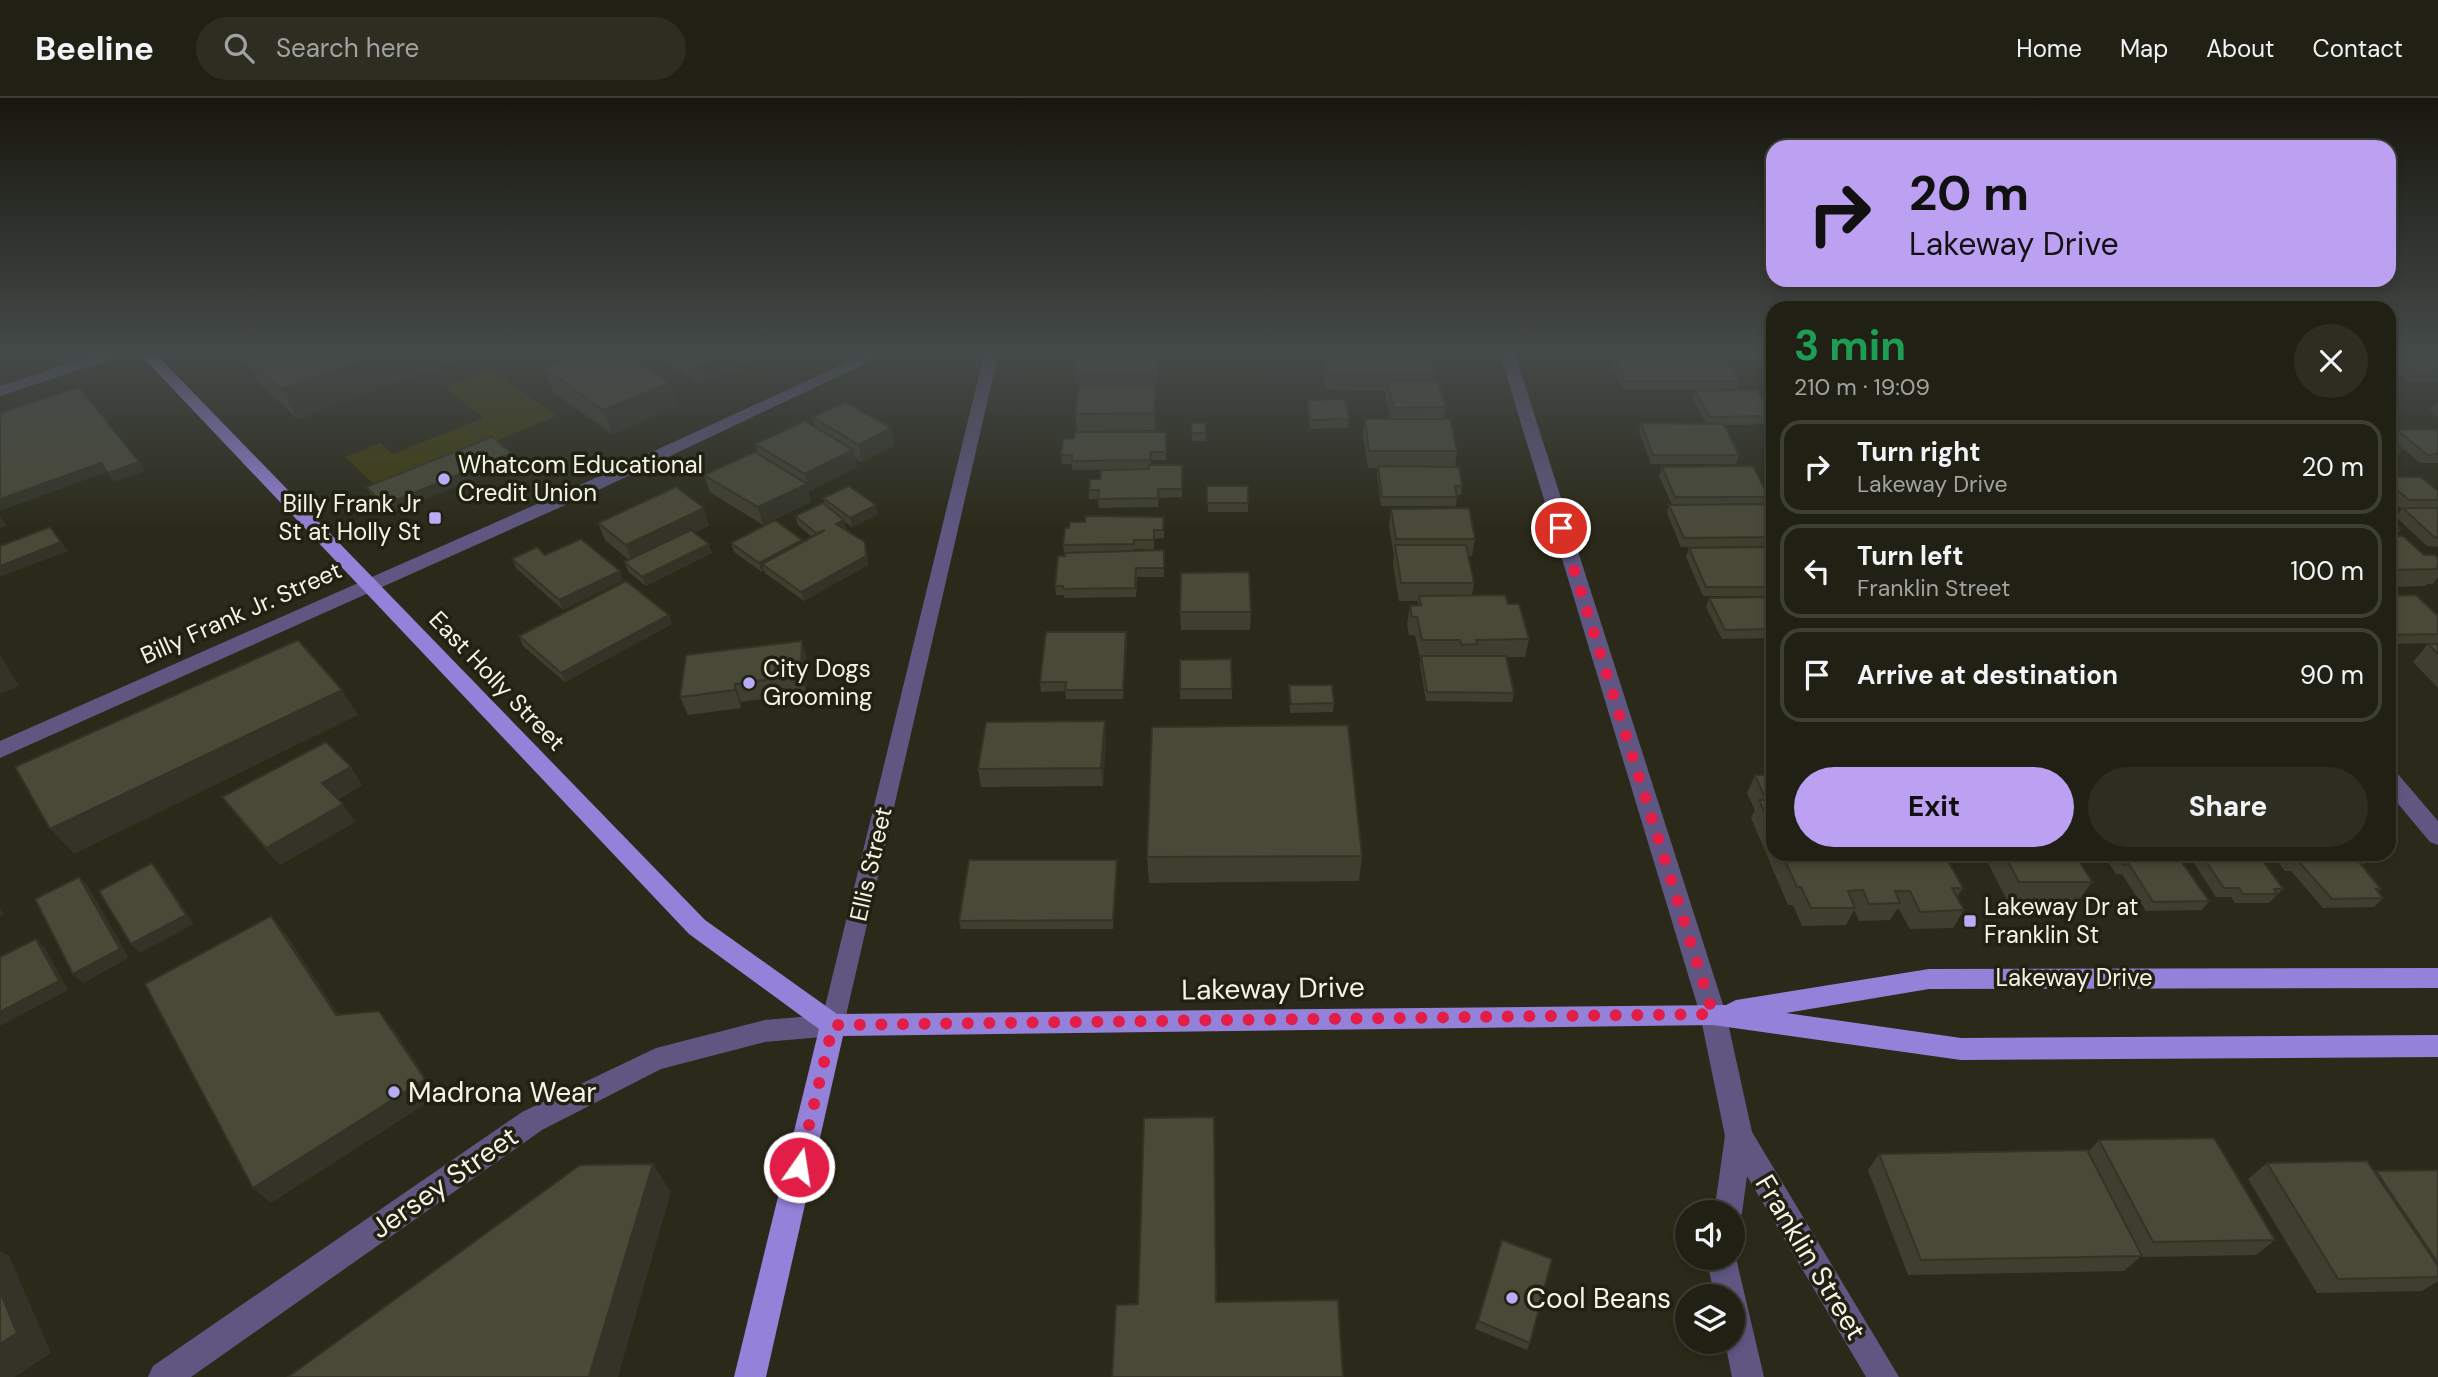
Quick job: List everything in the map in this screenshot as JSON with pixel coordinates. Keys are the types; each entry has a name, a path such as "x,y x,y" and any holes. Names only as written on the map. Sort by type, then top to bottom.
{"main road":[{"name":"East Holly Street","path":"201,411 697,927 833,1025"},
{"name":"Lakeway Drive","path":"833,1025 1713,1014 1929,979 2438,978"},
{"name":"Lakeway Drive","path":"1713,1014 1961,1049 2438,1046"},
{"name":"Ellis Street","path":"750,1377 833,1025"}],"street":[{"name":"Billy Frank Jr. Street","path":"0,750 756,411"},
{"name":"Ellis Street","path":"833,1025 978,411"},
{"name":"Franklin Street","path":"1525,411 1713,1014 1739,1136 1883,1377"},
{"path":"2396,787 2438,836"},
{"name":"Jersey Street","path":"164,1377 532,1121 656,1059 765,1031 833,1025"},
{"name":"Franklin Street","path":"1730,1200 1739,1136"},
{"path":"1743,1354 1748,1377"}],"shaded area":[{"path":"474,411 549,411 556,416 379,489 345,457 380,443 393,454 483,418"}],"building":[{"path":"7,411 98,411 139,462 108,473 101,463 0,499 0,413"},
{"path":"826,411 860,411 891,428 859,445 813,417"},
{"path":"1075,411 1154,411 1154,413 1075,414"},
{"path":"1309,411 1347,411 1349,419 1311,420"},
{"path":"1706,411 1766,411 1766,416 1710,417"},
{"path":"1365,419 1450,419 1457,451 1369,451"},
{"path":"805,421 853,450 805,474 755,444"},
{"path":"1191,423 1205,423 1206,433 1192,433"},
{"path":"1641,423 1724,424 1739,455 1653,455"},
{"path":"2397,430 2438,431 2438,454 2427,455"},
{"path":"1075,432 1166,432 1166,452 1151,452 1150,460 1072,461 1072,455 1061,455 1063,439 1074,438"},
{"path":"492,437 511,453 384,505 366,487"},
{"path":"755,452 807,484 758,507 704,475"},
{"path":"1149,465 1182,465 1182,489 1158,489 1158,498 1098,499 1099,490 1089,490 1090,479 1100,479 1101,470 1149,469"},
{"path":"1378,466 1459,467 1462,486 1455,486 1457,497 1382,497"},
{"path":"1753,466 1766,491 1766,497 1675,497 1662,467"},
{"path":"2396,477 2421,477 2438,491 2438,500 2409,500 2396,489"},
{"path":"849,486 876,505 850,518 823,498"},
{"path":"1207,486 1248,486 1248,503 1207,503"},
{"path":"676,487 704,508 626,545 598,523"},
{"path":"823,503 844,520 836,524 865,542 866,556 801,592 762,564 825,530 816,533 795,516"},
{"path":"1764,504 1766,537 1684,538 1669,505"},
{"path":"1469,508 1475,539 1396,539 1391,509"},
{"path":"2403,508 2438,508 2438,538 2434,537"},
{"path":"1085,516 1164,517 1163,530 1154,530 1154,540 1134,540 1134,544 1063,545 1065,528 1069,528 1070,522 1085,522"},
{"path":"775,520 802,540 759,563 731,543"},
{"path":"50,527 61,542 0,566 0,546"},
{"path":"691,530 709,544 642,577 624,562"},
{"path":"2396,536 2403,536 2424,555 2438,558 2438,569 2396,570"},
{"path":"581,539 620,571 559,600 512,559 537,547 545,555"},
{"path":"1395,545 1466,545 1474,583 1401,583"},
{"path":"1766,547 1766,587 1706,587 1689,548"},
{"path":"1164,550 1164,568 1136,568 1135,588 1063,589 1063,586 1055,586 1058,556 1065,556 1065,553"},
{"path":"1249,572 1251,612 1180,612 1181,573"},
{"path":"626,581 669,615 561,673 519,636"},
{"path":"1505,595 1508,604 1519,604 1529,639 1476,640 1477,644 1462,645 1460,640 1422,640 1417,617 1412,617 1410,606 1421,605 1419,596"},
{"path":"2416,595 2438,616 2438,634 2396,635 2396,596"},
{"path":"1766,597 1766,629 1725,630 1709,598"},
{"path":"1046,632 1126,632 1123,690 1065,690 1066,682 1040,682"},
{"path":"298,640 342,690 50,829 15,767"},
{"path":"802,641 801,675 735,684 735,690 680,697 686,655"},
{"path":"2428,644 2438,644 2438,654"},
{"path":"1421,656 1506,656 1514,693 1427,692"},
{"path":"1231,659 1232,689 1180,689 1180,660"},
{"path":"1289,685 1332,685 1334,703 1291,704"},
{"path":"1105,721 1101,768 978,769 986,722"},
{"path":"1348,725 1362,856 1147,857 1152,727"},
{"path":"326,742 351,767 322,783 343,804 266,848 222,797"},
{"path":"1755,775 1766,775 1766,800"},
{"path":"1759,800 1766,800 1766,816"},
{"path":"969,860 1117,860 1113,920 959,921"},
{"path":"1785,861 1948,861 1963,888 1952,888 1964,910 1920,912 1910,891 1895,891 1900,903 1869,904 1863,890 1848,891 1855,908 1811,908 1801,887 1797,887"},
{"path":"2008,861 2079,861 2092,882 2019,882"},
{"path":"2120,861 2181,861 2209,901 2153,902 2129,864 2123,865"},
{"path":"2206,861 2263,861 2283,889 2274,889 2277,894 2243,894 2239,888 2224,888"},
{"path":"2365,861 2359,862 2381,889 2376,889 2383,898 2332,899 2299,862 2293,862"},
{"path":"152,863 186,915 131,944 99,891"},
{"path":"79,877 120,949 73,974 35,899"},
{"path":"271,916 336,1015 379,1011 425,1079 253,1188 145,984"},
{"path":"36,939 59,981 0,1012 0,957"},
{"path":"1214,1117 1216,1302 1338,1300 1343,1377 1112,1377 1116,1305 1138,1304 1144,1118"},
{"path":"2214,1138 2275,1240 2153,1242 2099,1140"},
{"path":"2087,1150 2142,1256 1921,1260 1879,1154"},
{"path":"2367,1161 2438,1266 2438,1277 2338,1279 2267,1163"},
{"path":"653,1164 589,1377 288,1377 580,1165"},
{"path":"2438,1170 2438,1263 2376,1171"},
{"name":"Cool Beans","path":"1502,1240 1552,1259 1530,1343 1478,1321"},
{"path":"0,1292 17,1333 0,1344"}],"place":[{"name":"Whatcom Educational Credit Union","path":"444,479"},
{"name":"Billy Frank Jr St at Holly St","path":"435,518"},
{"name":"City Dogs Grooming","path":"749,683"},
{"name":"Lakeway Dr at Franklin St","path":"1970,921"},
{"name":"Madrona Wear","path":"394,1092"},
{"name":"Cool Beans","path":"1512,1298"}],"route":[{"path":"799,1167 833,1025 1713,1014 1561,528"}]}
